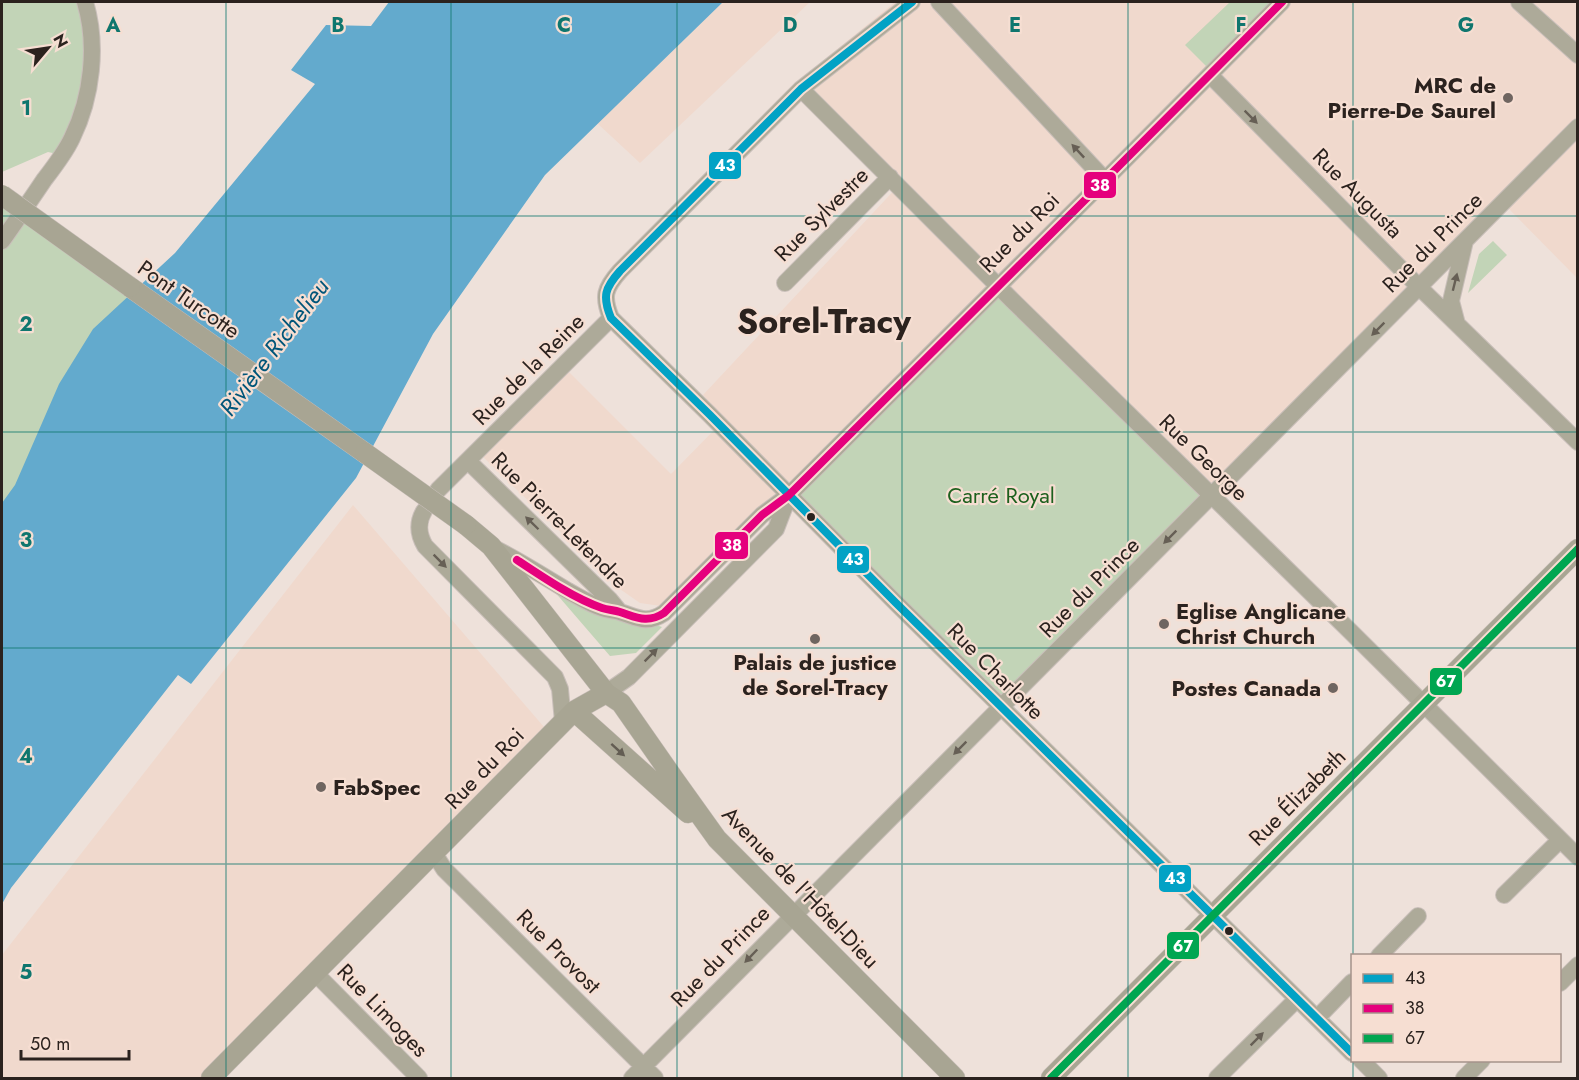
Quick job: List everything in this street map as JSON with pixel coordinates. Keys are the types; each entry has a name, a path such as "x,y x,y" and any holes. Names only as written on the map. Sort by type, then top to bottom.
{"main road":[{"name":"Pont Turcotte","path":"2,195 466,525"},
{"name":"Avenue de l'Hôtel-Dieu","path":"466,525 491,546 606,693 621,703 717,839 955,1078"},
{"name":"Rue Élizabeth","path":"1051,1078 1578,549"},
{"name":"Rue du Roi","path":"211,1078 569,716 606,693"},
{"path":"569,716 687,813 702,818"}],"street":[{"path":"2,241 62,155 78,126 90,74 91,27 86,2"},
{"name":"Rue de la Reine","path":"438,490 611,318 606,301 606,291 609,283 620,271 801,88 912,2"},
{"path":"939,2 1105,180"},
{"name":"Rue du Roi","path":"491,546 602,608 644,620 664,614 762,514 789,495 1282,2"},
{"path":"1519,2 1578,55"},
{"name":"Rue Augusta","path":"1210,75 1419,287 1578,442"},
{"name":"Rue George","path":"801,88 1578,857"},
{"name":"Rue du Prince","path":"643,1075 792,914 1578,127"},
{"name":"Rue Sylvestre","path":"784,283 890,177"},
{"path":"1458,324 1451,301 1465,240"},
{"name":"Rue Charlotte","path":"611,318 1001,707 1351,1051"},
{"name":"Rue Pierre-Letendre","path":"468,461 619,611"},
{"name":"Rue du Roi","path":"606,693 629,677 776,529 789,495"},
{"path":"424,511 419,529 425,546 555,676 569,716"},
{"path":"1504,895 1560,840"},
{"name":"Rue Provost","path":"434,854 448,873 643,1075"},
{"path":"1381,954 1419,916"},
{"path":"1561,982 1578,965"},
{"name":"Rue Limoges","path":"315,973 419,1078"},
{"path":"1317,1018 1351,984"},
{"path":"1217,1078 1297,999"},
{"path":"1363,1062 1379,1078"},
{"path":"1464,1078 1480,1062"}],"shaded area":[{"path":"723,2 810,2 640,163 597,123"},
{"path":"895,2 1577,2 1577,278 1506,206 1210,497 999,287 661,606 640,603 617,587 480,454 568,371 671,474 725,419 703,395 900,184 809,92 814,68"},
{"path":"353,505 544,727 200,1078 2,1078 2,955"}],"green space":[{"path":"2,2 85,2 91,51 62,155 48,152 2,172"},
{"path":"1230,2 1276,2 1210,70 1185,45"},
{"path":"2,197 142,307 2,520"},
{"path":"1493,241 1507,255 1468,293 1479,254"},
{"name":"Carré Royal","path":"999,285 1210,497 1004,704 792,492"},
{"path":"535,569 640,620 662,627 636,653 610,656"}],"water":[{"name":"Rivière Richelieu","path":"389,2 723,2 545,175 433,334 356,478 191,684 178,675 11,888 2,904 2,503 15,485 59,384 93,329 175,253 315,84 291,70 326,25 371,26"}],"transit line":[{"name":"43","path":"912,2 801,89 620,271 606,293 606,304 611,318 1351,1052"},
{"name":"38","path":"517,560 570,593 602,608 647,619 664,613 762,515 789,495 1282,2"},
{"name":"67","path":"1051,1078 1578,549"}],"place":[{"name":"MRC de Pierre-De Saurel","path":"1508,98"},
{"name":"Eglise Anglicane Christ Church","path":"1164,624"},
{"name":"Palais de justice de Sorel-Tracy","path":"815,639"},
{"name":"Postes Canada","path":"1333,688"},
{"name":"FabSpec","path":"321,787"}],"district":[{"name":"Sorel-Tracy","path":"824,321"}]}
